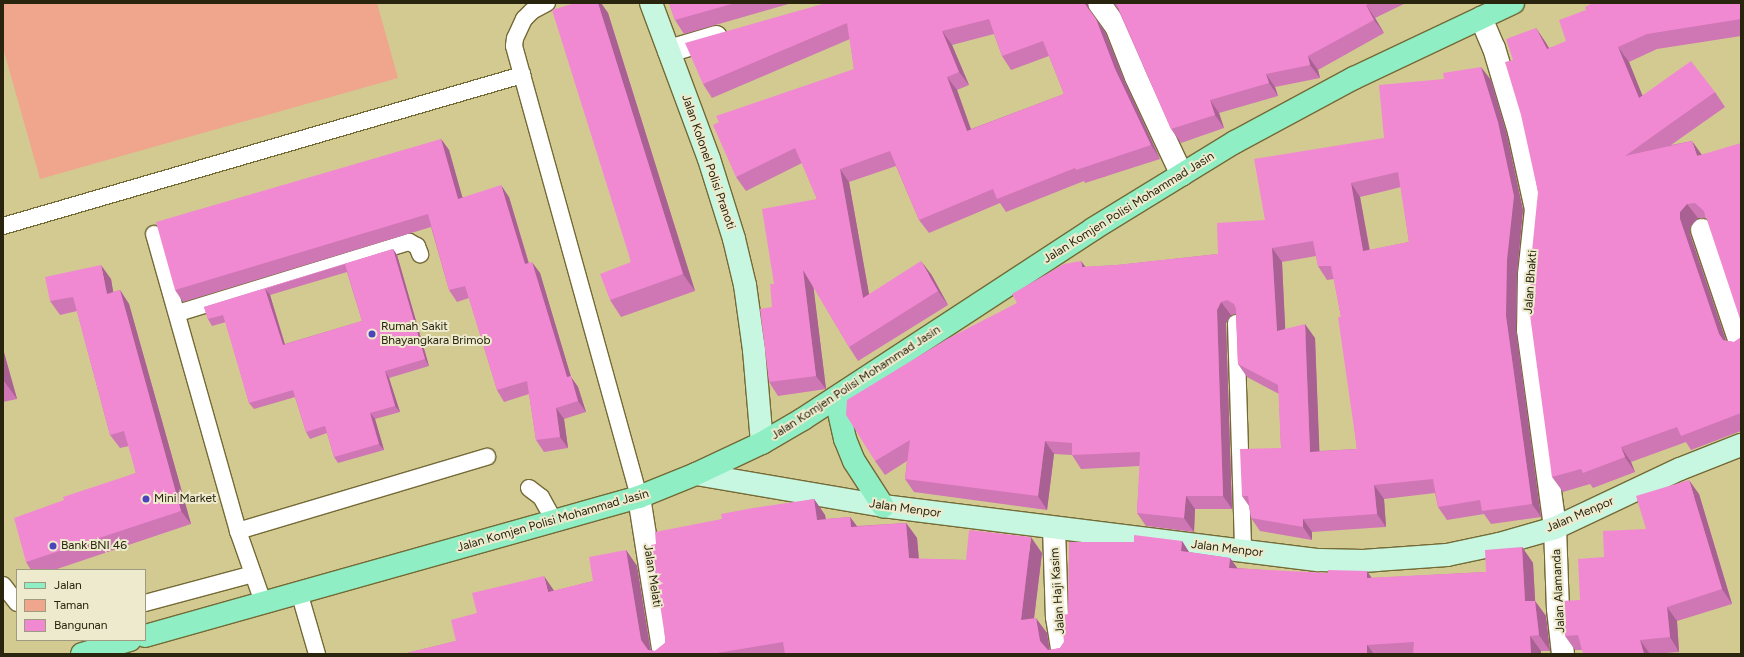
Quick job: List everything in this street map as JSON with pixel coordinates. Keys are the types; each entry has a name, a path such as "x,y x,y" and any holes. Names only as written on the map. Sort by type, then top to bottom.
{"main road":[{"name":"Jalan Komjen Polisi Mohammad Jasin","path":"146,636 555,522 639,497 696,474 762,443 836,399 1017,278 1182,175 1308,102 1513,3"},
{"path":"836,399 845,439 854,461 883,506"},
{"path":"82,654 127,641"}],"street":[{"name":"Jalan Kolonel Polisi Pranoti","path":"651,3 709,159 736,247 745,285 754,350 762,443"},
{"path":"1099,3 1116,26 1136,77 1182,175"},
{"name":"Jalan Bhakti","path":"1481,18 1494,48 1515,119 1536,209 1529,275 1528,330 1555,528"},
{"path":"669,51 734,31"},
{"path":"1702,230 1741,345"},
{"name":"Jalan Menpor","path":"696,474 883,506 1054,528 1318,560 1402,560 1447,555 1499,544 1555,528 1680,469 1741,445"},
{"name":"Jalan Melati","path":"639,497 664,654"},
{"name":"Jalan Haji Kasim","path":"1054,528 1057,617 1063,654"},
{"name":"Jalan Alamanda","path":"1555,528 1558,609 1563,654"}],"lane":[{"path":"548,3 532,11 524,19 514,38 514,46 639,497"},
{"path":"3,226 522,75"},
{"path":"154,234 178,313 238,531 263,602"},
{"path":"178,313 409,242 417,246 420,254"},
{"path":"1236,323 1243,551"},
{"path":"238,531 487,456"},
{"path":"528,488 541,497 555,522"},
{"path":"146,603 253,574"},
{"path":"3,585 16,602"},
{"path":"299,592 317,654"}],"green space":[{"path":"3,3 377,3 398,78 40,179 3,48"}],"building":[{"path":"575,3 598,3 683,274 610,300 600,274 631,262 552,10"},
{"path":"669,3 735,3 675,20"},
{"path":"826,3 1084,3 1096,19 1115,69 1151,145 1076,170 1075,168 997,199 993,189 919,220 890,151 840,169 863,298 921,261 938,291 849,347 803,270 816,376 769,382 760,309 772,307 770,284 774,284 762,209 817,199 795,148 736,177 713,125 719,122 716,116 854,69 847,23 703,84 685,43","holes":["989,19 1002,56 1043,41 1064,94 967,131 947,77 959,72 942,31"]},
{"path":"1115,3 1370,3 1366,5 1374,20 1308,56 1310,65 1266,74 1269,83 1210,100 1215,115 1171,129"},
{"path":"1593,3 1741,3 1741,19 1647,34 1618,47 1639,98 1691,61 1715,92 1625,156 1692,141 1697,156 1741,143 1741,322 1704,211 1695,203 1687,204 1680,212 1680,219 1719,334 1723,340 1734,342 1740,338 1741,335 1741,413 1681,436 1677,427 1621,447 1625,457 1583,473 1581,469 1552,477 1530,315 1531,261 1538,192 1521,115 1505,62 1513,60 1506,39 1536,28 1547,49 1566,41 1559,20 1586,10 1585,7"},
{"path":"1481,67 1498,122 1514,196 1507,260 1506,316 1532,504 1482,511 1480,500 1438,507 1433,479 1374,485 1377,514 1303,519 1303,527 1251,518 1248,496 1242,496 1240,449 1281,448 1278,385 1238,364 1236,309 1234,304 1227,300 1221,302 1217,310 1223,496 1186,496 1184,518 1137,513 1140,452 1072,455 1072,443 1045,441 1038,496 905,479 910,440 875,461 846,415 847,400 947,339 1017,303 1012,294 1064,264 1081,261 1082,267 1117,265 1218,254 1217,223 1265,220 1254,159 1384,138 1379,85 1444,79 1443,73","holes":["1398,172 1409,242 1363,251 1351,183","1313,241 1318,266 1331,266 1341,317 1338,317 1357,449 1310,452 1305,324 1277,331 1272,248"]},
{"path":"441,139 458,199 501,185 525,264 532,262 567,377 571,376 578,401 556,408 560,437 536,440 527,381 497,390 465,286 449,290 428,214 175,290 156,222"},
{"path":"393,249 425,359 385,371 395,406 370,413 379,444 334,457 325,426 306,432 293,390 249,403 223,315 208,319 204,307","holes":["345,264 362,321 283,345 265,289"]},
{"path":"101,265 107,294 120,290 181,511 26,562 14,518 64,500 63,497 136,473 124,431 110,435 73,297 50,301 45,277"},
{"path":"1689,480 1722,589 1667,607 1670,637 1640,640 1644,654 1583,654 1578,635 1565,636 1561,601 1580,600 1578,559 1604,557 1603,531 1646,529 1636,496"},
{"path":"814,499 817,520 850,517 851,527 906,523 909,558 966,560 969,530 1031,537 1021,620 1036,618 1040,641 1048,650 1060,648 1064,642 1061,615 1068,614 1069,542 1134,542 1134,535 1182,541 1181,551 1230,558 1229,568 1328,573 1328,570 1367,571 1367,578 1486,572 1485,550 1522,547 1525,601 1535,601 1539,635 1530,636 1531,654 1413,654 1414,642 1367,645 1367,654 785,654 783,642 711,654 403,654 456,641 451,620 477,613 472,593 544,576 548,592 593,581 589,557 626,550 641,640 648,650 655,651 665,643 665,637 651,545 656,544 655,532 722,519 721,514"}],"place":[{"name":"Rumah Sakit Bhayangkara Brimob","path":"372,334"},
{"name":"Mini Market","path":"146,499"},
{"name":"Bank BNI 46","path":"53,546"}]}
